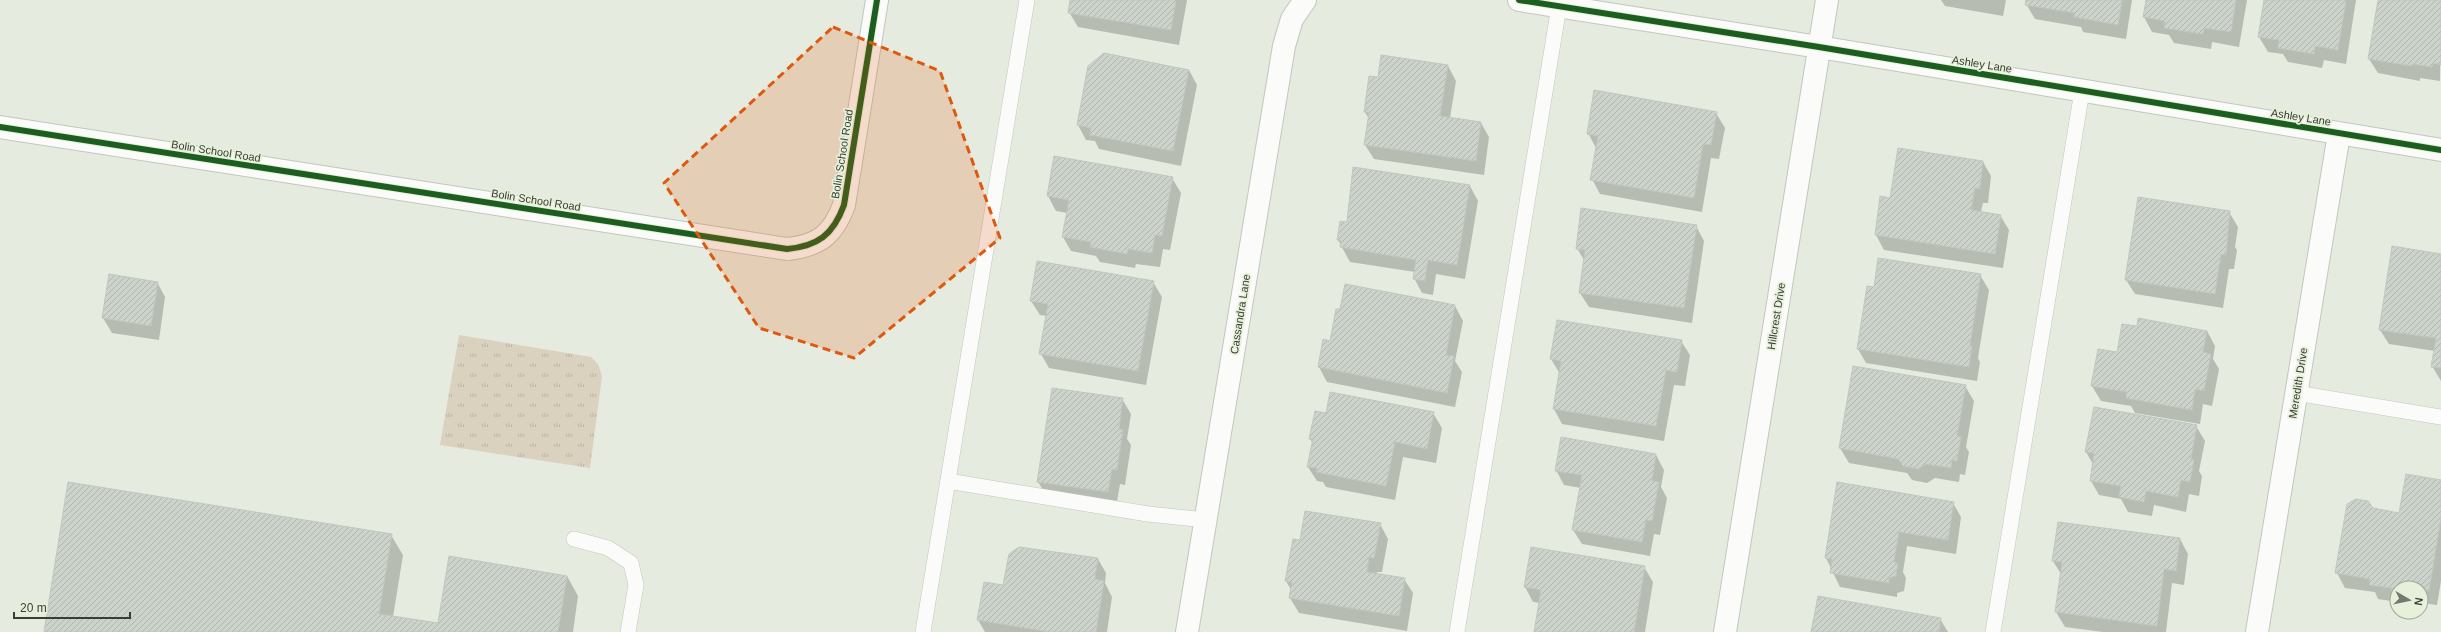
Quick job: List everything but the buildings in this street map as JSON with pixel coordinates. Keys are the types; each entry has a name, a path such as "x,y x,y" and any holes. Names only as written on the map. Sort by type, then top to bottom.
{"street":[{"name":"Bolin School Road","path":"0,127 786,249 802,248 817,242 830,232 839,220 844,205 877,0"},
{"name":"Cassandra Lane","path":"1188,632 1284,46 1292,19 1305,0"},
{"name":"Ashley Lane","path":"1519,0 1819,47 2441,150"},
{"name":"Hillcrest Drive","path":"1725,632 1827,0"},
{"name":"Meredith Drive","path":"2257,632 2339,134"}],"lane":[{"path":"923,632 1027,0"},
{"path":"1457,632 1559,6"},
{"path":"1993,632 2082,91"},
{"path":"2296,393 2441,417"},
{"path":"948,481 1148,514 1206,520"},
{"path":"574,539 608,548 631,563 636,585 628,632"}],"highlighted area":[{"path":"833,27 940,71 1000,238 854,358 759,328 664,183"}],"green space":[{"path":"459,335 591,357 598,364 602,376 590,468 440,445"}],"cycle path":[{"path":"0,127 787,249 807,245 816,242 823,237 835,224 844,205 877,0"},
{"path":"1519,0 1819,47 2441,150"}]}
